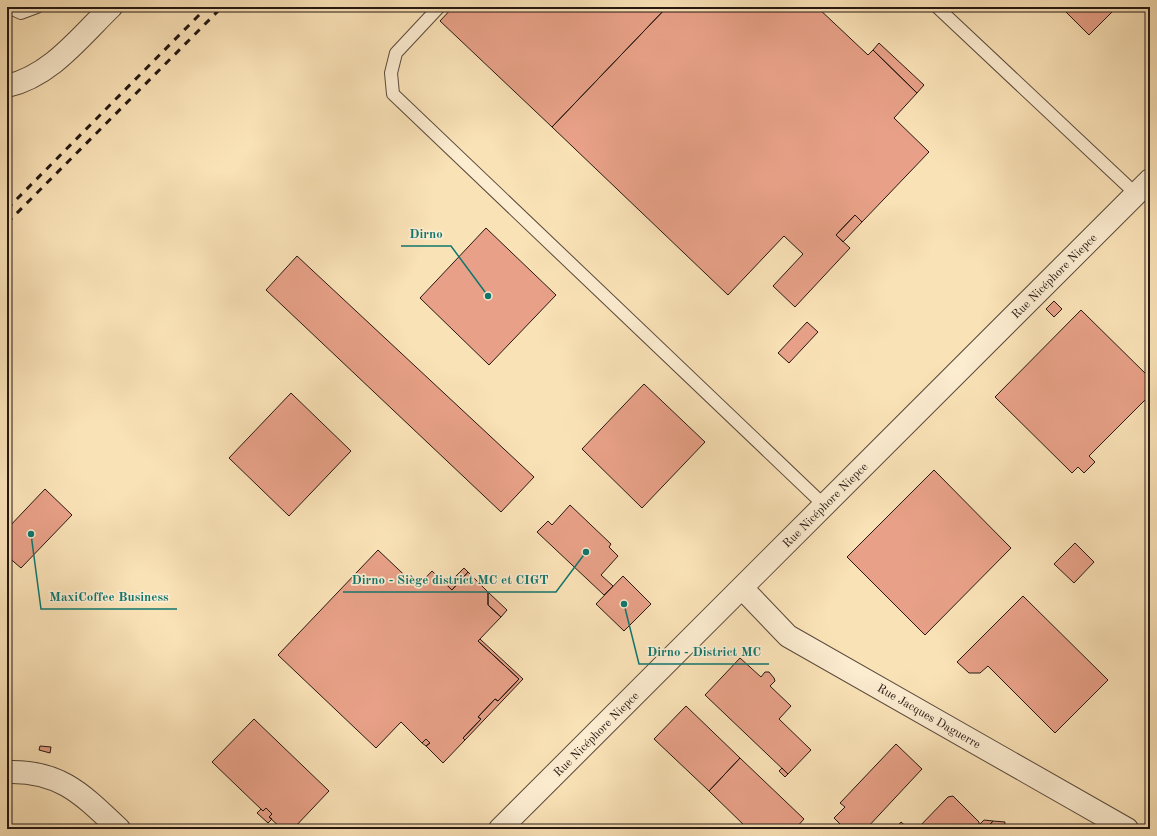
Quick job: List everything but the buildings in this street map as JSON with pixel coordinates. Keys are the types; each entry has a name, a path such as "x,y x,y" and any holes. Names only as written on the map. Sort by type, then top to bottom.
{"street":[{"path":"7,86 36,76 54,64 111,7"},
{"name":"Rue Nicéphore Niepce","path":"500,829 1143,187"},
{"name":"Rue Jacques Daguerre","path":"742,588 788,636 1127,829"},
{"path":"7,772 47,775 82,794 119,829"}],"lane":[{"path":"8,7 21,13 37,7"},
{"path":"439,7 396,53 391,73 393,94 825,506"},
{"path":"937,7 1143,187"}],"railway":[{"path":"7,209 207,7"},
{"path":"7,223 222,7"}],"place":[{"name":"Dirno","path":"488,296"},
{"name":"MaxiCoffee Business","path":"31,534"},
{"name":"Dirno - Siège district MC et CIGT","path":"586,552"},
{"name":"Dirno - District MC","path":"624,604"}]}
